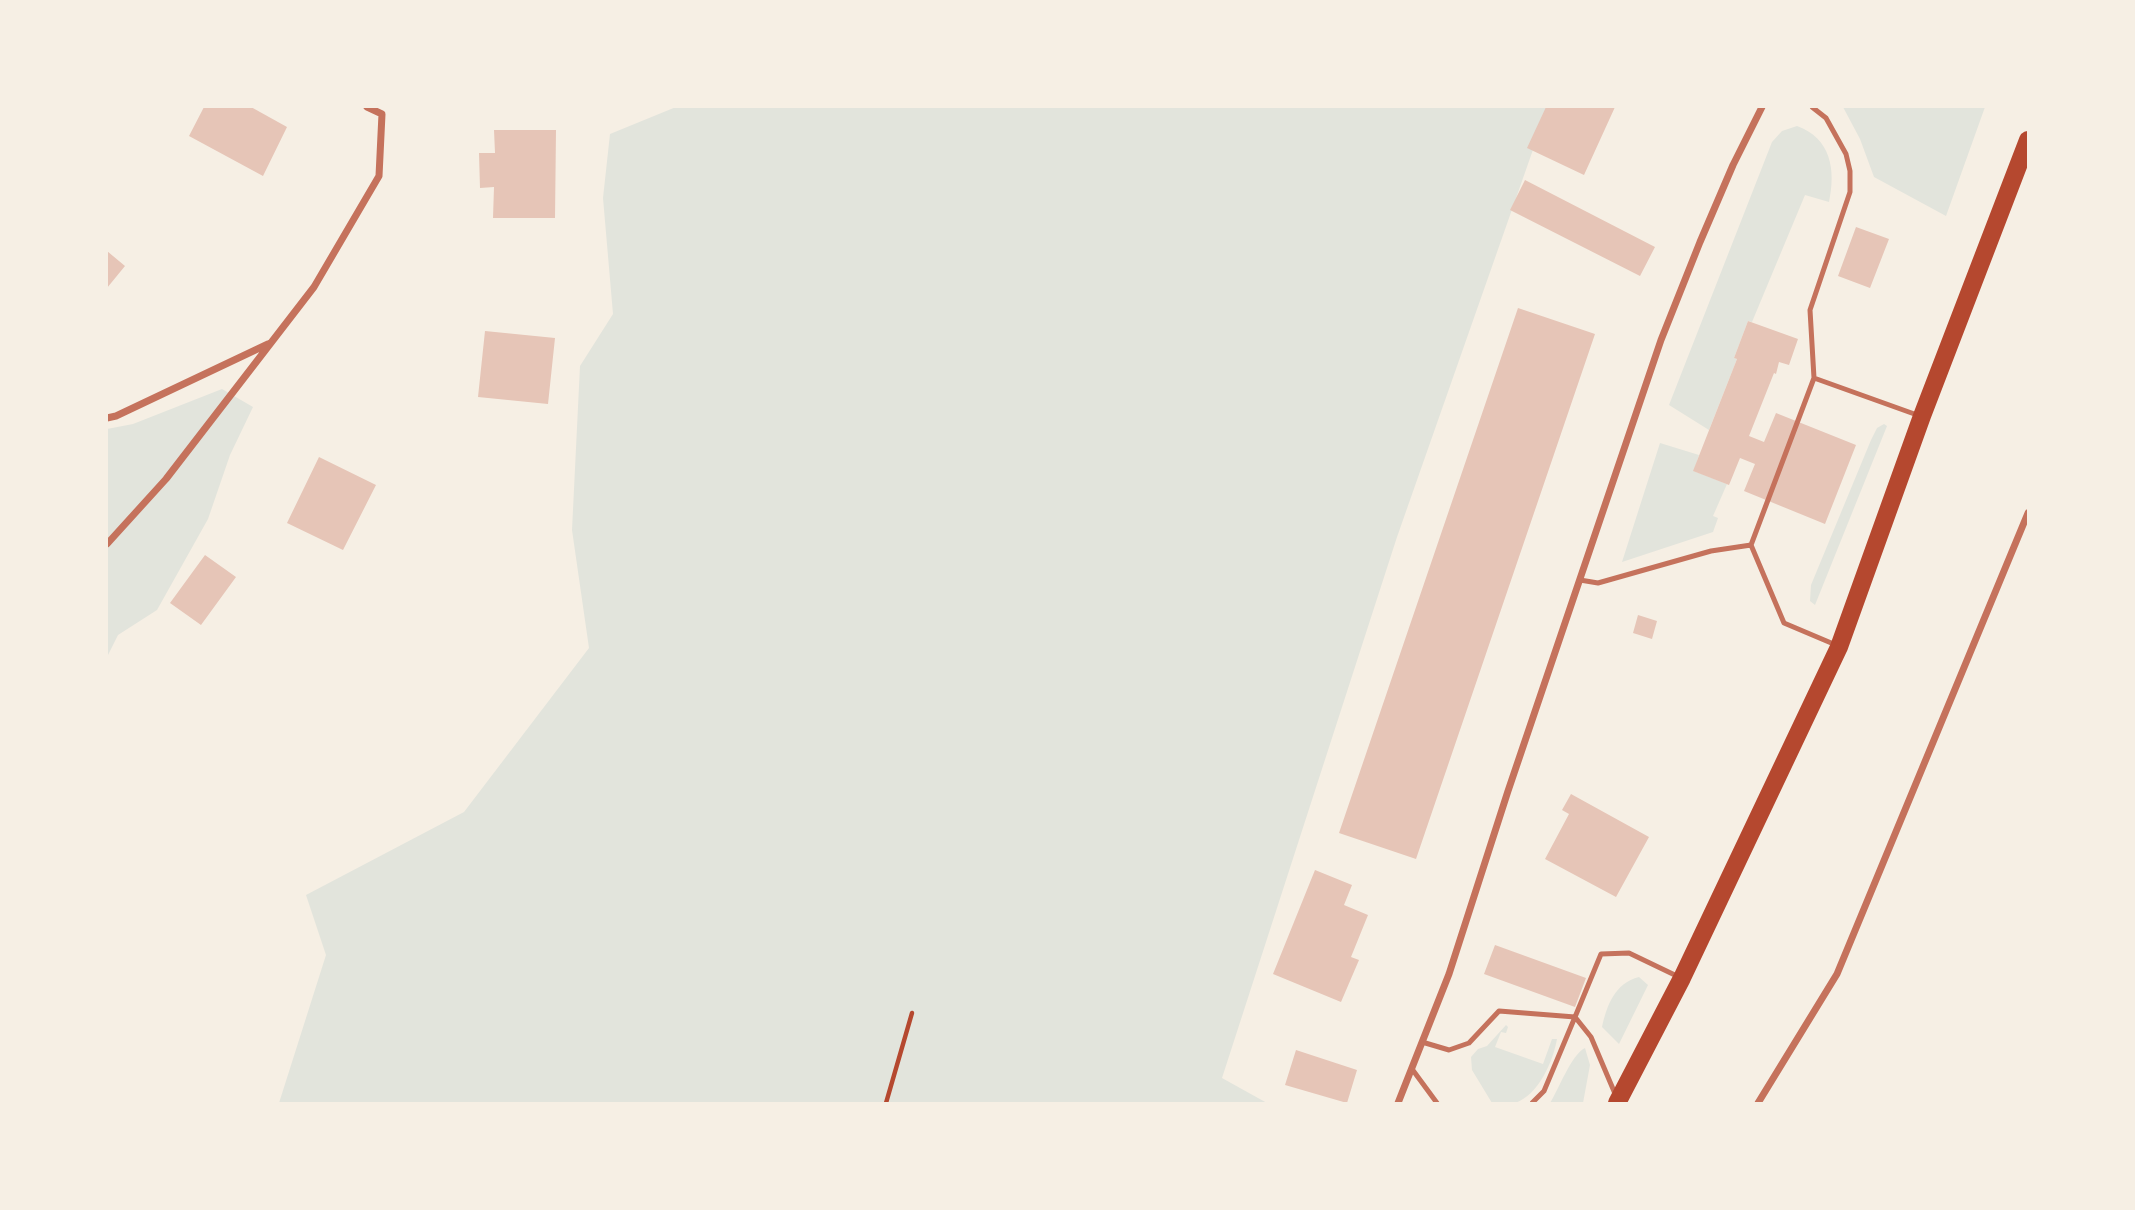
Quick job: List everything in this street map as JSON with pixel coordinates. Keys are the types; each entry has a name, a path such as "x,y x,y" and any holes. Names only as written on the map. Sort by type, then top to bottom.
{"main road":[{"path":"1617,1102 1682,978 1839,647 1922,416 2028,140"}],"street":[{"path":"107,544 166,479 314,287 379,176 383,114 367,107"},
{"path":"1398,1103 1449,974 1508,791 1671,314 1733,164 1762,107"},
{"path":"107,418 271,342"},
{"path":"1758,1103 1837,974 2028,513"}],"lane":[{"path":"1812,107 1826,118 1846,154 1850,171 1850,192 1810,310 1814,378 1751,545 1784,624 1839,647"},
{"path":"1814,378 1922,416"},
{"path":"1580,580 1598,583 1711,551 1751,545"},
{"path":"1532,1103 1544,1091 1601,954 1629,953 1682,978"},
{"path":"1422,1042 1449,1050 1469,1044 1499,1012 1575,1017 1591,1037 1617,1102"},
{"path":"1412,1069 1437,1103"}],"path":[{"path":"886,1103 912,1013"}],"shaded area":[{"path":"676,107 1548,107 1397,537 1222,1078 1267,1103 279,1103 326,955 306,895 464,812 589,648 572,530 580,366 613,314 603,198 610,134"},
{"path":"1843,107 1985,107 1946,216 1874,177 1860,139"},
{"path":"1797,126 1817,138 1828,156 1832,178 1829,202 1805,195 1752,322 1748,321 1734,358 1737,359 1709,430 1669,405 1772,142 1782,131"},
{"path":"222,389 253,407 230,455 208,519 157,610 118,635 107,657 107,429 133,424"},
{"path":"1884,424 1887,426 1815,605 1810,601 1811,585 1871,440 1877,428"},
{"path":"1660,443 1699,455 1694,471 1727,484 1713,516 1718,518 1713,532 1622,562"},
{"path":"1639,977 1648,985 1619,1044 1602,1027 1604,1019 1618,990"},
{"path":"1506,1025 1506,1033 1501,1032 1495,1047 1543,1064 1552,1039 1557,1039 1548,1067 1531,1093 1515,1103 1492,1103 1472,1070 1471,1057 1478,1049 1487,1046"},
{"path":"1585,1048 1590,1065 1583,1103 1550,1103 1570,1065"}],"building":[{"path":"204,107 251,107 287,127 263,176 189,136"},
{"path":"1546,107 1615,107 1584,175 1527,148"},
{"path":"494,130 556,130 555,218 493,218 494,187 480,188 479,153 495,153"},
{"path":"1525,180 1655,247 1640,276 1510,210"},
{"path":"1856,227 1889,239 1870,288 1838,276"},
{"path":"107,251 125,266 107,288"},
{"path":"1518,308 1595,334 1416,859 1339,833"},
{"path":"1748,321 1798,339 1789,365 1779,362 1749,436 1764,442 1776,413 1856,445 1825,524 1744,491 1755,464 1740,458 1729,485 1693,471 1737,359 1734,358"},
{"path":"485,331 555,338 548,404 478,397"},
{"path":"319,457 376,485 343,550 287,523"},
{"path":"205,555 236,577 201,625 170,603"},
{"path":"1638,615 1657,621 1652,639 1633,633"},
{"path":"1571,794 1649,837 1616,897 1545,859 1569,814 1562,810"},
{"path":"1315,870 1352,885 1344,905 1368,915 1351,957 1359,960 1341,1002 1273,974"},
{"path":"1495,945 1586,978 1575,1007 1484,974"},
{"path":"1296,1050 1357,1070 1347,1103 1285,1085"}]}
